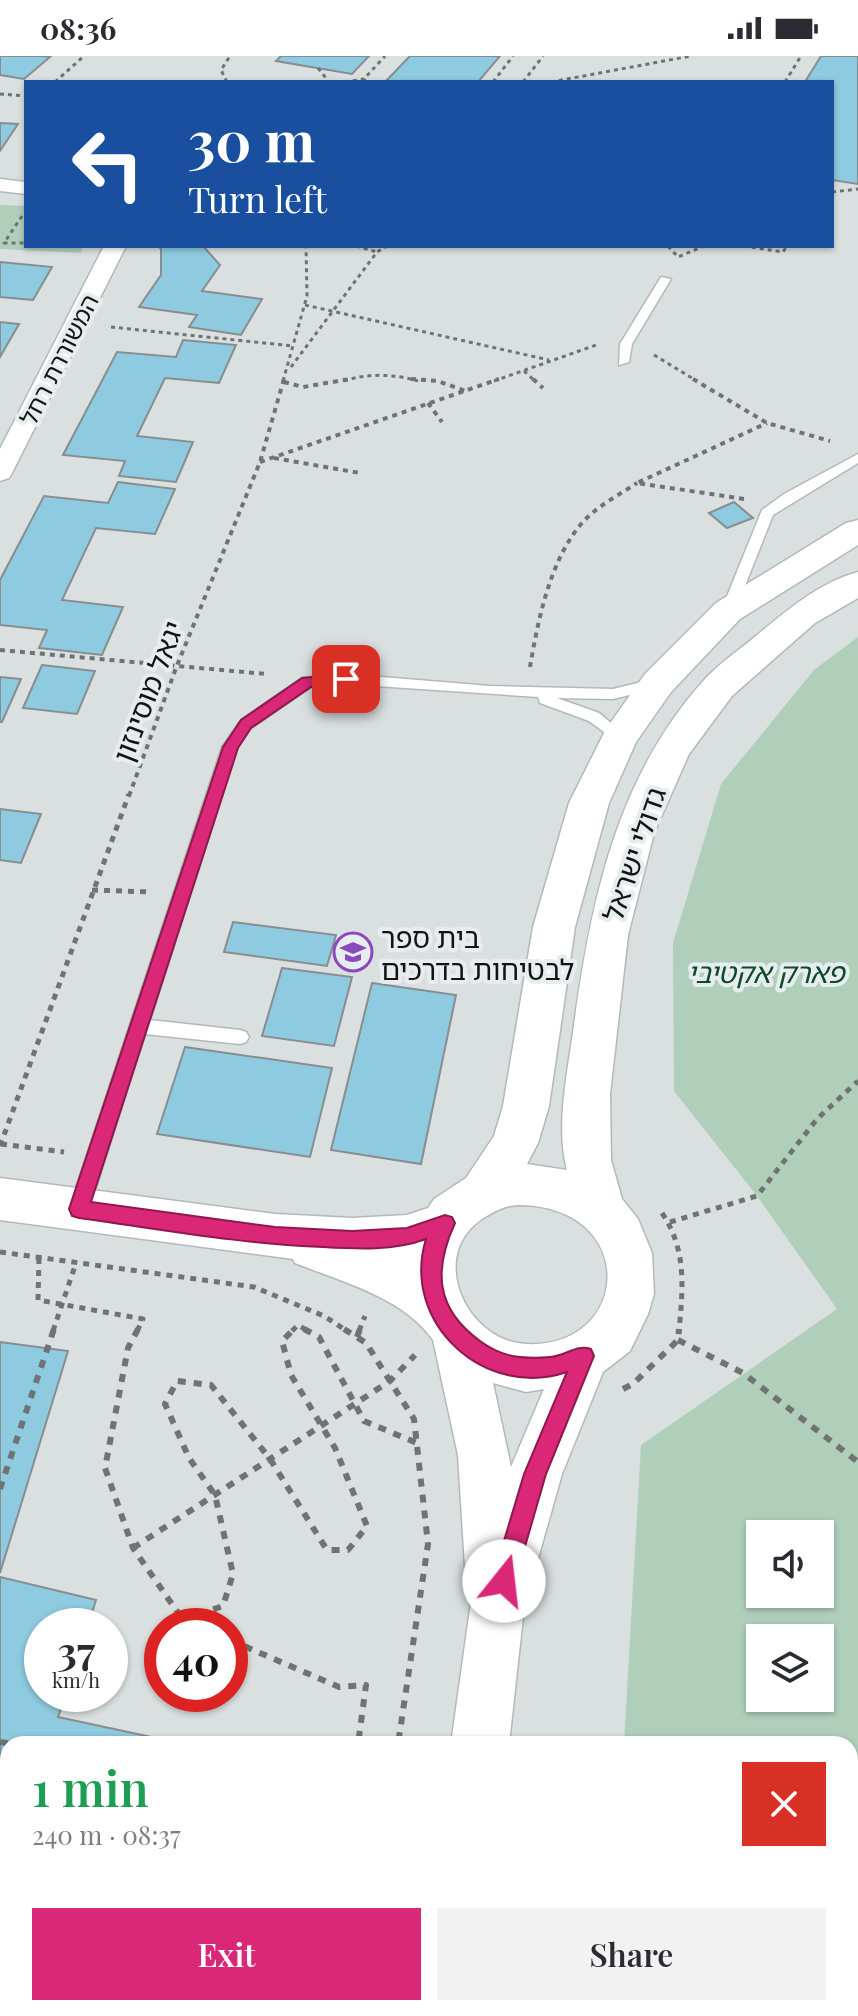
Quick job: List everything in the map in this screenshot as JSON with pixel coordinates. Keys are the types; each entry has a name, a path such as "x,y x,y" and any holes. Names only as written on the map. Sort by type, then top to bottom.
{"street":[{"path":"0,185 24,188"},
{"name":"המשוררת רחל","path":"0,473 114,248"},
{"name":"גדולי ישראל","path":"483,1192 515,1143 526,1106 554,927 589,803 619,738 658,683 728,611 858,530"},
{"name":"גדולי ישראל","path":"602,1211 588,1160 587,1094 607,935 634,833 672,749 719,687 803,615 858,583"},
{"path":"275,1236 331,1254 404,1284 447,1323 484,1356 517,1367 552,1367 584,1356 608,1339 625,1315 633,1288 630,1260 620,1233 602,1211 575,1193 545,1184 513,1184 483,1192 462,1205 445,1223 435,1242 430,1264 430,1286 447,1323 484,1455 496,1608"},
{"path":"0,1199 275,1236 352,1240 407,1237 445,1223"},
{"path":"481,1736 496,1608 535,1474 584,1356"}],"lane":[{"path":"623,362 631,336 665,279"},
{"path":"728,611 767,513 858,458"},
{"path":"79,1209 230,747 246,724 307,682 346,679 527,693 613,694 658,683"},
{"path":"527,693 594,717 619,738"},
{"path":"139,1026 240,1037"}],"path":[{"path":"57,80 84,56"},
{"path":"226,80 221,70 230,56"},
{"path":"366,80 385,56"},
{"path":"495,80 513,56"},
{"path":"525,80 543,56"},
{"path":"562,80 691,56"},
{"path":"786,80 801,56"},
{"path":"318,68 327,80"},
{"path":"0,94 24,96"},
{"path":"834,192 858,189"},
{"path":"24,212 4,243 24,243"},
{"name":"יגאל מוסינזון","path":"0,1145 176,668 260,462 307,296 306,248"},
{"path":"363,248 377,252"},
{"path":"288,371 377,252 384,248"},
{"path":"670,248 678,257 699,248"},
{"path":"757,248 783,252 786,248"},
{"path":"305,305 552,361"},
{"path":"77,323 293,346"},
{"path":"260,462 631,336 767,423 843,445"},
{"path":"523,371 543,388"},
{"path":"284,382 303,387 340,382 361,375 382,378 399,375 422,382 438,381 465,391"},
{"path":"428,403 442,422"},
{"path":"527,693 534,636 568,544 582,522 637,483 767,423"},
{"path":"271,458 360,473"},
{"path":"637,483 754,501 767,513"},
{"path":"0,650 268,675 307,682"},
{"path":"92,890 183,893"},
{"path":"670,1222 757,1196 817,1119 858,1081"},
{"path":"0,1145 96,1156"},
{"path":"0,1252 254,1287 324,1316 366,1343 414,1419 428,1544 399,1736"},
{"path":"39,1258 38,1300 143,1319 128,1348 105,1468 133,1548 175,1608"},
{"path":"0,1489 76,1263"},
{"path":"133,1548 390,1381 447,1323"},
{"path":"217,1608 223,1606 233,1574 215,1495 189,1458 165,1404 177,1381 211,1385 270,1459 327,1550 348,1550 367,1526 354,1485 322,1424 284,1365 282,1341 298,1325 319,1337 364,1421 417,1443"},
{"path":"678,1340 743,1373 858,1462"},
{"path":"248,1648 339,1687 366,1685 359,1736"}],"green space":[{"path":"0,205 24,206 24,248 82,248 81,253 0,249"},
{"name":"פארק אקטיבי","path":"858,637 858,1736 624,1736 641,1445 837,1309 757,1196 674,1091 673,943 721,784 814,670"}],"building":[{"path":"0,56 50,57 24,79 0,75"},
{"path":"281,56 369,56 352,74 276,61"},
{"path":"410,56 500,56 480,80 387,80"},
{"path":"821,56 858,56 858,184 834,180 834,80 806,80"},
{"path":"0,123 18,124 0,151"},
{"path":"205,248 220,265 202,291 262,299 241,335 189,327 197,315 139,307 161,275 161,249"},
{"path":"0,262 52,267 33,300 0,297"},
{"path":"0,322 19,324 0,357"},
{"path":"183,340 236,345 219,383 165,378 137,436 193,442 176,482 119,476 125,461 63,455 117,352 176,357"},
{"path":"118,482 175,489 155,534 96,528 62,600 123,607 102,655 39,648 47,630 0,625 0,580 44,496 108,503"},
{"path":"734,502 753,518 727,528 709,513"},
{"path":"42,665 95,671 77,714 23,708"},
{"path":"0,677 21,679 2,722 0,722"},
{"path":"0,809 41,814 21,863 0,860"},
{"path":"233,922 336,935 327,966 224,952"},
{"path":"282,968 352,977 334,1046 262,1036"},
{"path":"372,983 456,995 421,1164 331,1150"},
{"path":"185,1047 332,1068 310,1157 157,1134"},
{"path":"0,1342 68,1351 0,1573"},
{"path":"0,1577 96,1600 94,1608 24,1608 24,1712 60,1712 58,1717 147,1736 0,1736"}],"place":[{"name":"בית ספר לבטיחות בדרכים","path":"353,952"}],"route":[{"path":"346,679 307,682 246,724 230,747 79,1209 275,1236 352,1240 407,1237 445,1223 435,1242 430,1264 430,1286 437,1308 457,1336 484,1356 517,1367 552,1367 584,1356 535,1474 504,1581"}]}
